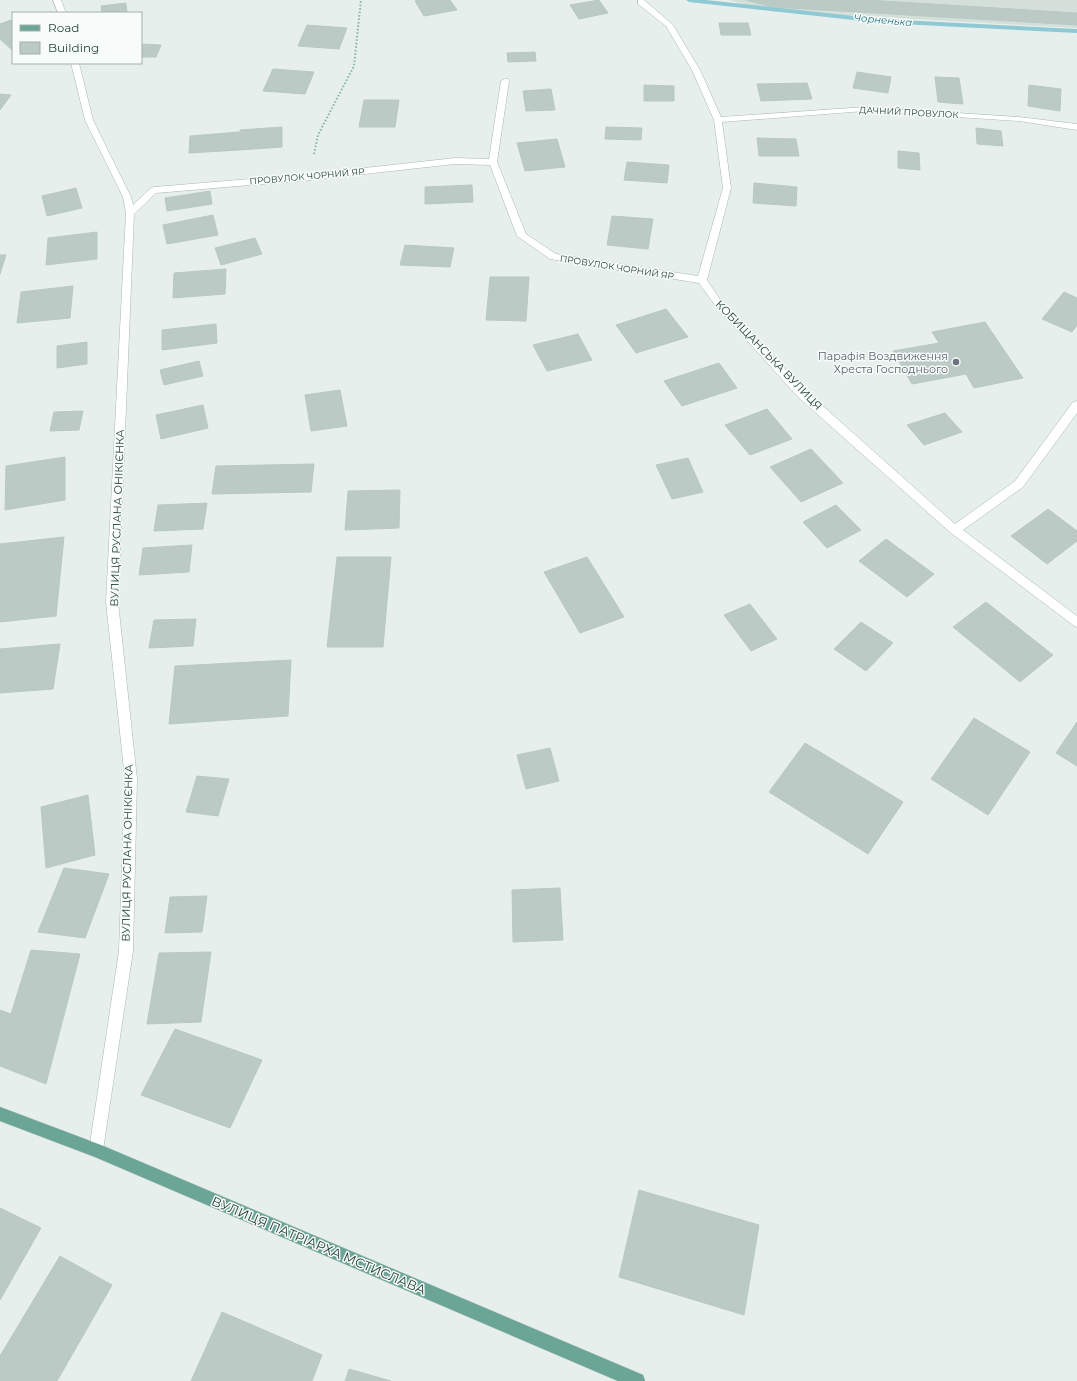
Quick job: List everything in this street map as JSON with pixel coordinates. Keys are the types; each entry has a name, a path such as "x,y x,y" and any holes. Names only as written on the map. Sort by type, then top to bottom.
{"main road":[{"name":"ВУЛИЦЯ ПАТРІАРХА МСТИСЛАВА","path":"0,1114 96,1150 636,1381"}],"street":[{"path":"57,0 62,12"},
{"path":"640,2 669,24 696,70 718,120 727,188 702,280"},
{"name":"ВУЛИЦЯ РУСЛАНА ОНІКІЄНКА","path":"75,64 90,120 127,197 130,213 112,602 130,779 126,943 96,1150"},
{"name":"ПРОВУЛОК ЧОРНИЙ ЯР","path":"505,81 493,162 522,236 552,257 702,280"},
{"name":"ДАЧНИЙ ПРОВУЛОК","path":"718,120 865,109 1019,119 1077,126"},
{"name":"ПРОВУЛОК ЧОРНИЙ ЯР","path":"130,213 154,190 310,177 455,161 493,162"},
{"name":"КОБИЩАНСЬКА ВУЛИЦЯ","path":"702,280 718,303 802,394 954,530 1077,622"},
{"path":"954,530 1019,484 1077,405"}],"path":[{"path":"310,177 318,135 354,66 361,0"}],"shaded area":[{"path":"729,0 1077,0 1077,28 769,11"}],"building":[{"path":"450,0 457,10 424,16 415,1"},
{"path":"599,0 608,13 579,19 570,5"},
{"path":"746,0 866,0 1077,13 1077,25 772,7"},
{"path":"126,3 127,12 102,12 101,6"},
{"path":"11,20 12,21 12,50 0,39 0,24"},
{"path":"719,23 748,23 751,35 721,35"},
{"path":"307,25 347,28 339,49 298,46"},
{"path":"142,44 161,45 156,57 142,57"},
{"path":"535,52 536,61 508,62 507,53"},
{"path":"273,69 314,72 305,94 263,91"},
{"path":"857,72 891,77 888,93 853,88"},
{"path":"935,77 959,78 963,104 938,102"},
{"path":"807,83 812,99 761,101 757,84"},
{"path":"644,85 674,86 674,101 644,101"},
{"path":"1029,85 1061,89 1060,111 1028,106"},
{"path":"551,89 555,110 526,111 523,91"},
{"path":"0,94 11,95 0,110"},
{"path":"364,100 399,100 395,127 359,127"},
{"path":"282,127 282,147 239,150 240,130"},
{"path":"606,127 642,128 641,140 605,139"},
{"path":"976,128 1001,131 1003,146 977,144"},
{"path":"239,132 239,150 189,153 190,136"},
{"path":"757,138 796,139 799,156 759,156"},
{"path":"557,139 565,167 525,171 517,143"},
{"path":"898,151 919,153 920,170 898,168"},
{"path":"627,162 669,165 667,183 624,180"},
{"path":"754,183 797,187 796,206 753,203"},
{"path":"472,185 473,202 425,204 425,187"},
{"path":"76,188 82,208 47,216 42,196"},
{"path":"210,191 212,204 167,211 165,198"},
{"path":"213,215 218,235 167,244 163,225"},
{"path":"612,216 653,219 648,249 607,245"},
{"path":"97,232 97,259 46,265 48,238"},
{"path":"255,238 262,254 221,265 215,248"},
{"path":"405,245 454,248 450,267 400,265"},
{"path":"0,255 6,255 0,274"},
{"path":"226,269 225,294 173,298 174,273"},
{"path":"490,277 529,277 526,321 486,320"},
{"path":"73,286 70,318 17,323 21,292"},
{"path":"1064,292 1077,298 1077,325 1072,332 1042,319"},
{"path":"666,309 688,337 636,353 616,325"},
{"name":"Парафія Воздвиження Хреста Господнього","path":"985,322 1023,378 974,388 966,374 912,384 893,351 939,343 932,332"},
{"path":"216,324 217,343 162,350 162,330"},
{"path":"578,334 592,360 547,371 533,345"},
{"path":"87,342 87,364 57,368 57,346"},
{"path":"199,361 203,376 164,385 160,370"},
{"path":"719,363 737,388 682,406 664,381"},
{"path":"340,390 347,426 311,431 305,395"},
{"path":"203,405 208,428 161,439 156,415"},
{"path":"767,409 792,439 750,455 725,425"},
{"path":"83,411 79,430 50,431 54,412"},
{"path":"945,413 962,432 924,445 907,425"},
{"path":"811,449 843,483 801,502 770,467"},
{"path":"65,457 65,500 5,510 6,466"},
{"path":"688,458 703,492 672,499 656,465"},
{"path":"314,464 311,492 212,494 216,466"},
{"path":"400,490 399,528 345,530 348,491"},
{"path":"207,503 203,529 154,531 158,505"},
{"path":"836,505 861,530 827,548 803,522"},
{"path":"1048,509 1077,531 1077,541 1047,564 1011,536"},
{"path":"64,537 56,616 0,622 0,544"},
{"path":"886,539 934,574 907,597 859,561"},
{"path":"192,545 189,572 139,575 143,548"},
{"path":"337,557 391,557 383,647 327,647"},
{"path":"587,557 624,617 580,633 544,572"},
{"path":"986,602 1053,655 1020,682 953,627"},
{"path":"750,604 777,639 751,651 724,615"},
{"path":"196,619 193,646 149,648 154,620"},
{"path":"861,622 893,643 866,671 834,649"},
{"path":"60,644 53,689 0,693 0,649"},
{"path":"291,660 288,716 169,724 175,666"},
{"path":"974,718 1030,752 988,815 931,779"},
{"path":"1077,722 1077,766 1056,753"},
{"path":"805,743 903,802 868,854 769,792"},
{"path":"550,748 559,781 526,789 517,755"},
{"path":"197,776 229,779 218,816 186,812"},
{"path":"88,795 95,855 46,868 41,807"},
{"path":"64,868 109,874 85,938 38,932"},
{"path":"560,888 563,940 513,942 512,890"},
{"path":"207,896 202,932 165,933 170,897"},
{"path":"31,950 80,954 46,1084 0,1066 0,1010 11,1014"},
{"path":"211,952 201,1022 147,1024 159,953"},
{"path":"175,1029 262,1060 230,1128 141,1095"},
{"path":"639,1190 759,1225 744,1315 619,1277"},
{"path":"0,1208 41,1228 0,1300"},
{"path":"60,1256 112,1285 57,1381 0,1381 0,1356"},
{"path":"222,1312 322,1355 312,1381 191,1381"},
{"path":"349,1369 391,1381 345,1381"}],"waterway":[{"name":"Чорненька","path":"689,0 881,21 1077,31"}],"place":[{"name":"Парафія Воздвиження Хреста Господнього","path":"956,362"}]}
